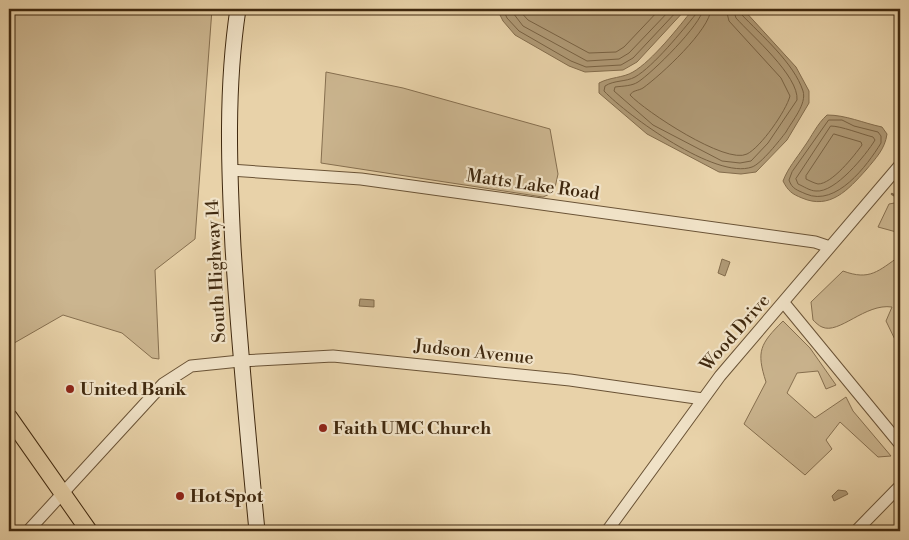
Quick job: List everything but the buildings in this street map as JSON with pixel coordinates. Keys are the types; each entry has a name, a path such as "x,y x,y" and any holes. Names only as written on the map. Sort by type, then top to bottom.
{"main road":[{"name":"South Highway 14","path":"238,9 230,78 230,170 240,361 257,531"},
{"path":"9,417 89,531"}],"street":[{"name":"Wood Drive","path":"607,531 702,399 743,348 784,303 900,165"},
{"name":"Matts Lake Road","path":"230,170 361,179 815,242 830,247"},
{"path":"784,303 900,444"},
{"name":"Judson Avenue","path":"28,531 163,384 191,366 310,356 355,357 570,380 702,399"},
{"path":"856,531 900,486"}],"shaded area":[{"path":"9,9 212,9 195,239 155,270 159,359 152,358 122,333 63,315 9,346"},
{"path":"326,72 403,88 550,129 558,174 554,192 543,197 321,163"},
{"path":"900,202 900,233 878,227 889,204"},
{"path":"900,256 900,350 886,321 892,307 872,310 836,327 821,326 813,320 811,302 843,271 867,275 879,270"},
{"path":"783,321 810,348 836,385 826,389 818,371 797,373 787,393 815,418 846,397 853,411 891,456 878,457 840,422 826,440 832,449 805,475 744,424 766,382 761,363 762,348 769,336"}],"water":[{"path":"497,9 686,9 637,62 623,70 585,72 569,66 515,35 503,21"},
{"path":"693,9 743,9 796,67 809,91 809,103 787,140 756,172 741,174 719,172 647,134 599,93 599,83 629,74 648,60"},
{"path":"827,115 848,118 882,127 887,134 880,153 845,191 830,200 812,201 793,194 783,181 817,126"},
{"path":"722,259 730,262 725,276 718,273"},
{"path":"360,299 374,300 374,307 359,306"},
{"path":"838,490 846,491 848,494 834,501 832,496"}],"waterway":[{"path":"892,194 900,199"}],"place":[{"name":"United Bank","path":"70,389"},
{"name":"Faith UMC Church","path":"323,428"},
{"name":"Hot Spot","path":"180,496"}]}
